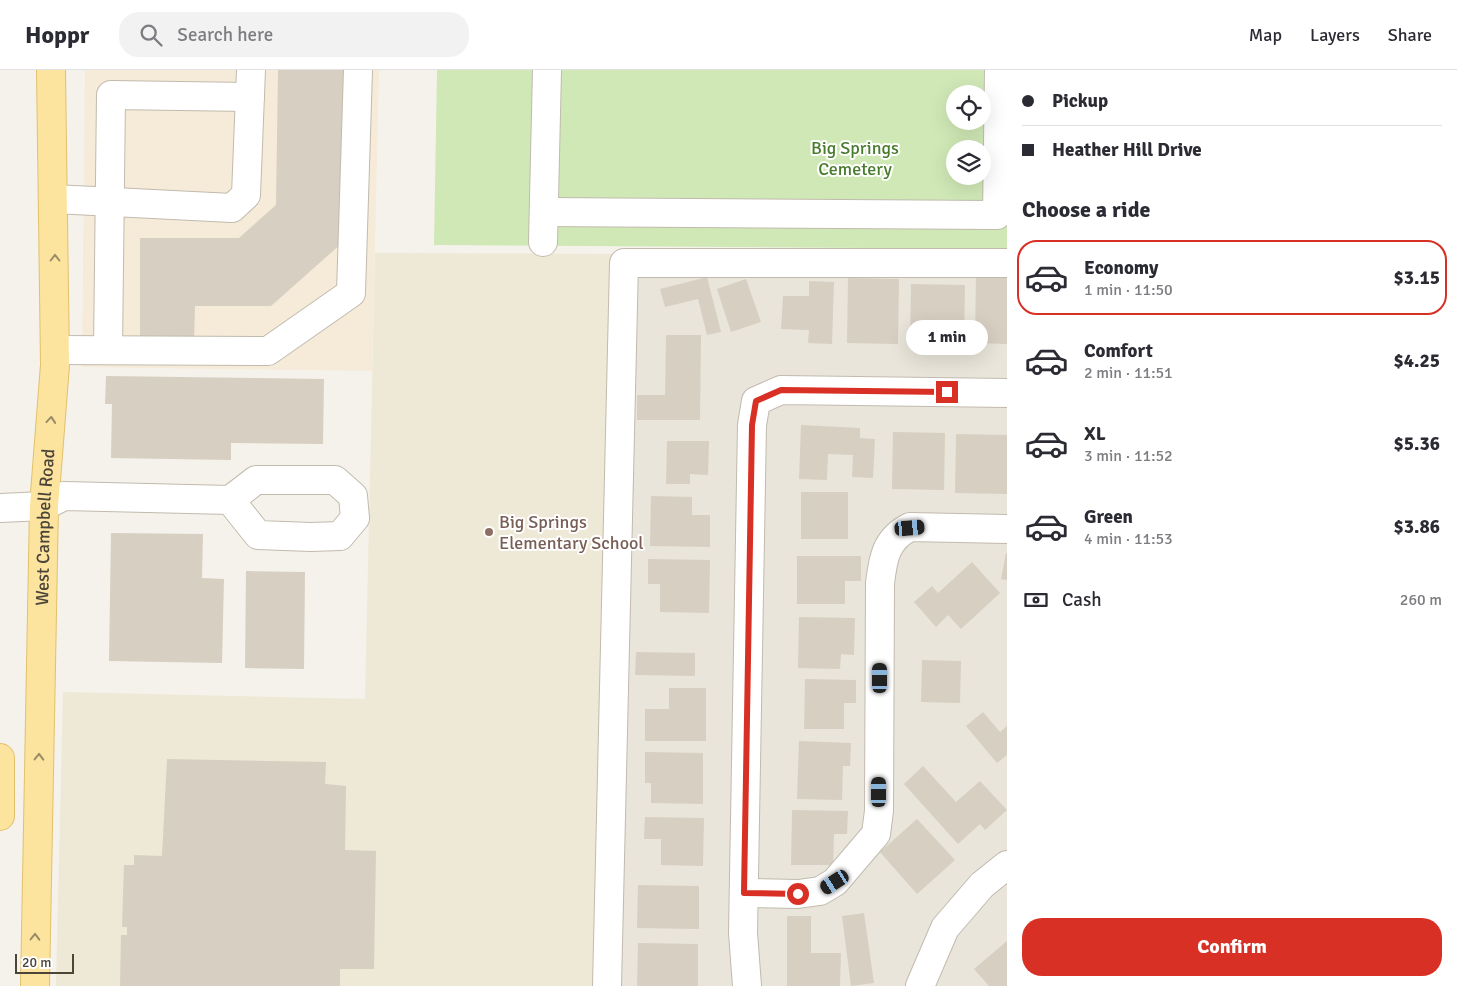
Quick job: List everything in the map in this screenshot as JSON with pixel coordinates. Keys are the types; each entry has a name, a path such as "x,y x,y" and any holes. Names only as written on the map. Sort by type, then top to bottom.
{"main road":[{"name":"West Campbell Road","path":"35,986 44,506 55,350 51,70"},
{"path":"0,758 0,816"},
{"path":"0,794 38,794"}],"street":[{"path":"54,199 232,208 246,195 251,70"},
{"path":"55,350 268,351 352,293 358,70"},
{"path":"543,242 547,70"},
{"path":"544,212 997,215 999,70"},
{"path":"108,350 111,95 250,97"},
{"path":"607,986 624,263 1007,263"},
{"path":"747,986 743,933 752,425 756,401 781,390 1007,393"},
{"path":"0,508 44,506 64,496 230,500"},
{"path":"744,893 798,894 820,892 835,882 876,834 879,812 880,583 883,559 888,546 901,532 910,528 1007,529"},
{"path":"920,986 945,928 982,885 1007,865"}],"shaded area":[{"path":"85,70 379,70 372,371 82,367"},
{"name":"Big Springs Elementary School","path":"375,253 614,254 601,986 56,986 63,692 365,699"},
{"path":"614,254 1007,255 1007,986 601,986"}],"green space":[{"name":"Big Springs Cemetery","path":"437,70 1007,70 1007,249 434,245"}],"building":[{"path":"278,70 344,70 342,243 271,306 195,306 194,341 140,340 140,238 239,238 276,205"},
{"path":"976,275 1007,275 1007,344 975,343"},
{"path":"707,277 721,332 707,335 698,299 665,307 660,289"},
{"path":"848,278 899,279 898,344 847,343"},
{"path":"746,279 761,322 731,332 717,289"},
{"path":"809,281 834,282 832,344 808,343 809,330 781,329 783,296 809,296"},
{"path":"911,284 965,285 964,345 910,344"},
{"path":"666,335 701,335 700,420 637,420 637,395 665,395"},
{"path":"106,376 324,379 323,444 231,443 231,460 111,458 112,404 105,404"},
{"path":"801,425 860,428 860,438 875,439 873,478 852,477 853,455 828,454 827,480 799,479"},
{"path":"893,432 945,433 944,490 892,489"},
{"path":"956,434 1007,435 1007,494 955,493"},
{"path":"667,441 709,441 708,475 690,474 690,484 666,484"},
{"path":"801,492 848,492 848,539 801,539"},
{"path":"651,496 692,497 692,515 710,515 710,547 650,546"},
{"path":"111,533 203,534 202,578 224,579 222,663 109,661"},
{"path":"1007,553 1007,580 1001,579"},
{"path":"797,556 861,556 861,581 845,581 845,604 797,604"},
{"path":"648,559 710,560 709,613 660,612 660,584 648,584"},
{"path":"972,562 1000,593 961,629 948,615 936,627 914,602 932,586 938,593"},
{"path":"246,571 305,572 304,669 245,668"},
{"path":"799,617 855,618 854,655 841,654 840,669 798,668"},
{"path":"636,652 695,653 695,676 635,675"},
{"path":"922,660 961,661 960,703 921,702"},
{"path":"805,679 856,680 856,703 844,703 844,729 804,729"},
{"path":"669,688 706,688 706,741 645,741 645,709 669,709"},
{"path":"983,712 1000,732 1007,726 1007,755 997,763 966,726"},
{"path":"799,741 851,743 850,766 843,766 842,800 797,799"},
{"path":"645,752 703,753 703,804 651,803 651,783 645,783"},
{"path":"167,759 326,762 325,784 346,786 345,850 376,851 374,969 340,969 340,986 120,986 121,935 127,935 127,927 122,927 124,865 134,865 134,855 162,856"},
{"path":"923,766 956,802 980,781 1007,810 985,830 980,824 958,844 904,784"},
{"path":"792,810 848,811 847,834 834,834 833,865 791,865"},
{"path":"645,817 704,818 703,866 661,865 661,839 644,839"},
{"path":"917,819 955,860 917,894 880,852"},
{"path":"638,885 699,886 699,929 637,928"},
{"path":"864,913 874,983 851,986 842,916"},
{"path":"787,916 811,916 811,953 841,953 840,986 787,986"},
{"path":"1007,941 1007,986 989,986 974,969"},
{"path":"638,943 698,944 698,986 637,986"}],"place":[{"name":"Big Springs Elementary School","path":"489,532"}],"route":[{"path":"798,894 744,893 752,425 756,401 781,390 947,392"}]}
